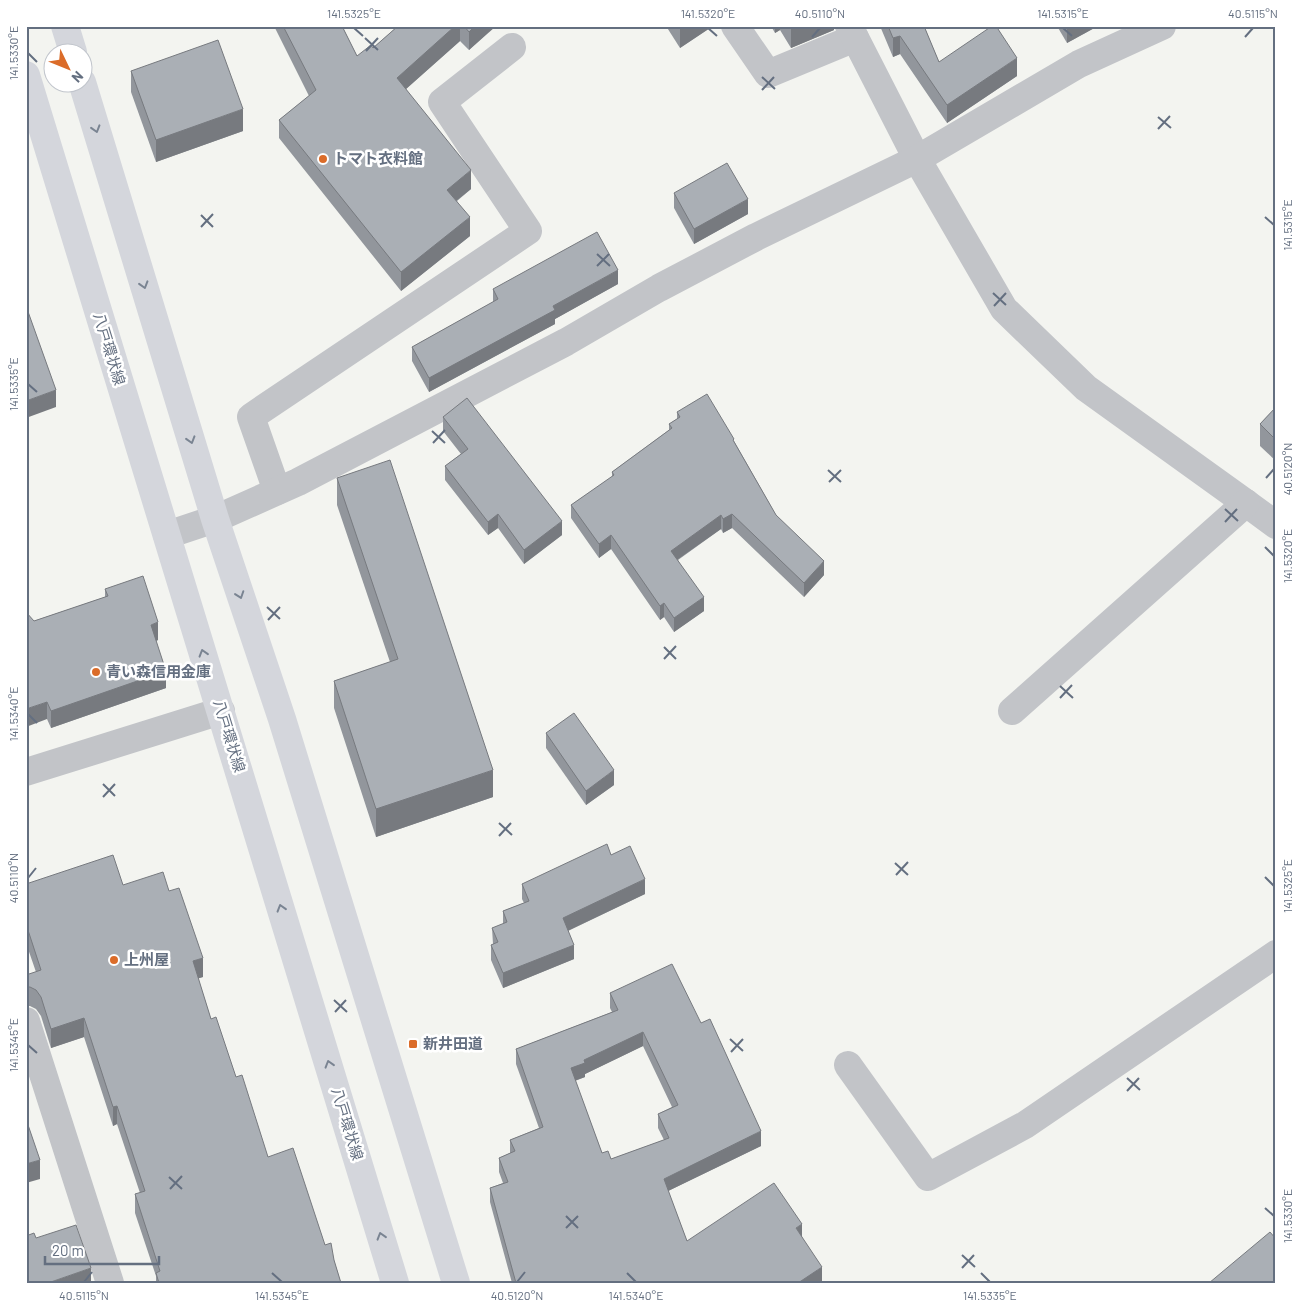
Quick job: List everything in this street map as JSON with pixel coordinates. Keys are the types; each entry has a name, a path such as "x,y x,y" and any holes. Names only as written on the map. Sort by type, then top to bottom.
{"main road":[{"path":"65,26 70,42"},
{"name":"八戸環状線","path":"26,75 222,711 395,1283"},
{"path":"85,92 215,519 282,719 456,1283"}],"street":[{"path":"735,26 768,74 852,32 917,159 1004,309 1086,388 1276,525"},
{"path":"167,535 215,519 298,482 566,342 659,288 748,241 917,159 1078,64 1162,26"},
{"path":"277,491 251,417 528,231 442,102 512,47"},
{"path":"1012,711 1246,503"},
{"path":"26,772 222,711"},
{"path":"848,1065 928,1177 1025,1125 1276,954"},
{"path":"26,1020 110,1283"}],"building":[{"path":"283,26 342,26 357,56 371,45 373,48 398,26 455,26 397,78 471,170 447,190 470,217 401,272 279,120 316,90"},
{"path":"464,26 475,26 469,32"},
{"path":"888,26 924,26 939,62 992,26 996,26 1017,58 947,105 900,36 893,38"},
{"path":"218,40 243,109 156,140 131,71"},
{"path":"727,163 748,199 694,229 674,193"},
{"path":"597,232 618,270 553,306 555,310 429,378 412,347 498,299 493,289"},
{"path":"26,306 56,390 26,401"},
{"path":"707,394 776,515 824,561 804,583 732,514 723,519 721,515 671,551 704,597 674,618 664,603 660,606 611,535 599,544 571,505 614,475 612,472 672,428 669,424 680,417 677,412"},
{"path":"467,398 562,521 524,550 498,514 488,522 445,466 468,449 443,417"},
{"path":"1276,407 1276,440 1260,424"},
{"path":"390,460 493,770 376,809 334,681 398,659 337,478"},
{"name":"青い森信用金庫","path":"143,576 158,622 151,625 166,671 51,711 47,702 26,709 26,612 34,621 108,596 105,589"},
{"path":"574,713 614,770 586,791 546,733"},
{"path":"607,844 611,855 630,846 645,879 563,918 574,945 503,973 491,945 498,942 492,928 507,922 503,911 529,901 522,884"},
{"path":"113,855 123,885 163,872 169,891 179,888 203,958 193,961 211,1019 216,1017 236,1077 242,1075 268,1157 293,1148 325,1245 331,1243 341,1283 159,1283 156,1273 160,1271 135,1194 145,1191 117,1106 113,1107 84,1018 51,1029 41,997 36,990 26,987 26,975 41,970 26,924 26,884"},
{"path":"672,964 701,1023 710,1019 761,1131 664,1179 687,1241 774,1183 802,1224 796,1228 822,1267 798,1283 516,1283 490,1188 508,1182 499,1158 515,1151 510,1140 543,1127 516,1049 618,1010 610,993","holes":["643,1032 678,1105 658,1114 669,1138 611,1159 608,1151 602,1153 571,1068 585,1063 584,1060"]},
{"path":"26,1119 40,1160 26,1164"},
{"path":"76,1225 91,1268 48,1283 26,1283 26,1236 34,1233 36,1238"},
{"path":"1270,1232 1276,1239 1276,1283 1209,1283"}],"place":[{"name":"トマト衣料館","path":"323,159"},
{"name":"青い森信用金庫","path":"96,672"},
{"name":"上州屋","path":"114,960"},
{"name":"新井田道","path":"413,1044"}]}
